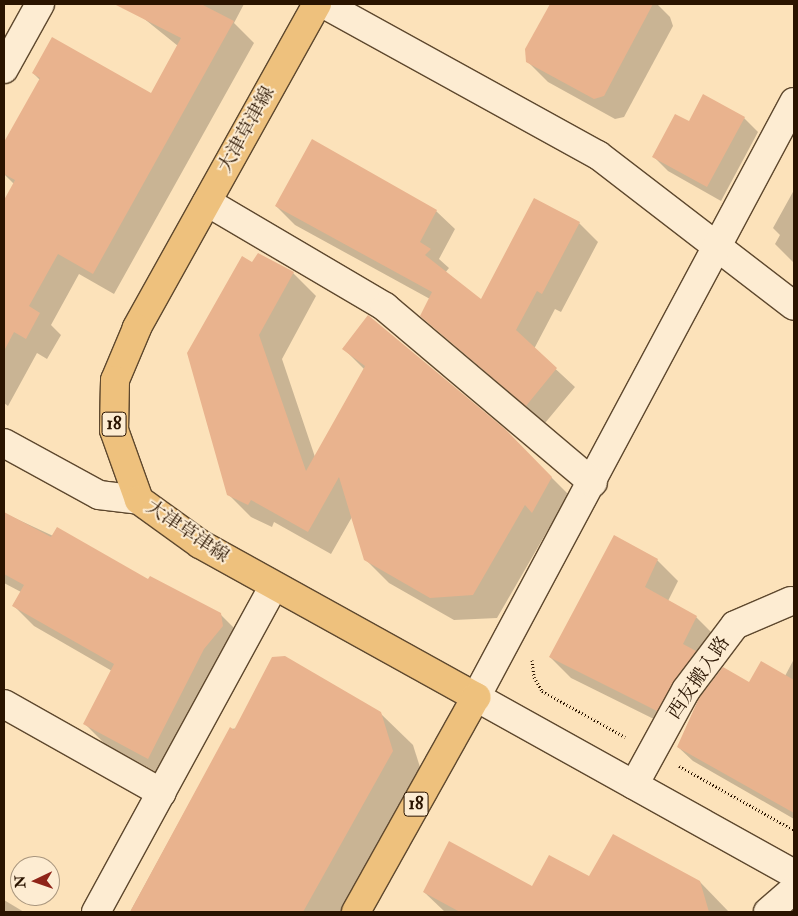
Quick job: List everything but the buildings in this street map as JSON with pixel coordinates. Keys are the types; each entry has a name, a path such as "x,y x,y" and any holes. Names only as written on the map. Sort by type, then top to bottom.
{"main road":[{"name":"大津草津線","path":"317,4 136,328 115,380 114,430 139,500 200,544 476,697"},
{"name":"18","path":"356,912 476,697"}],"street":[{"path":"4,69 40,4"},
{"path":"324,4 598,156 794,306"},
{"path":"794,102 716,246 593,483 476,697 794,874"},
{"path":"207,202 385,307 593,483"},
{"path":"4,443 99,495 139,500"},
{"path":"96,912 274,586"},
{"name":"西友搬入路","path":"634,785 686,690 734,625 791,601"},
{"path":"4,704 162,793"},
{"path":"768,912 794,889"}],"path":[{"path":"535,653 534,677 542,691 794,830"}]}
